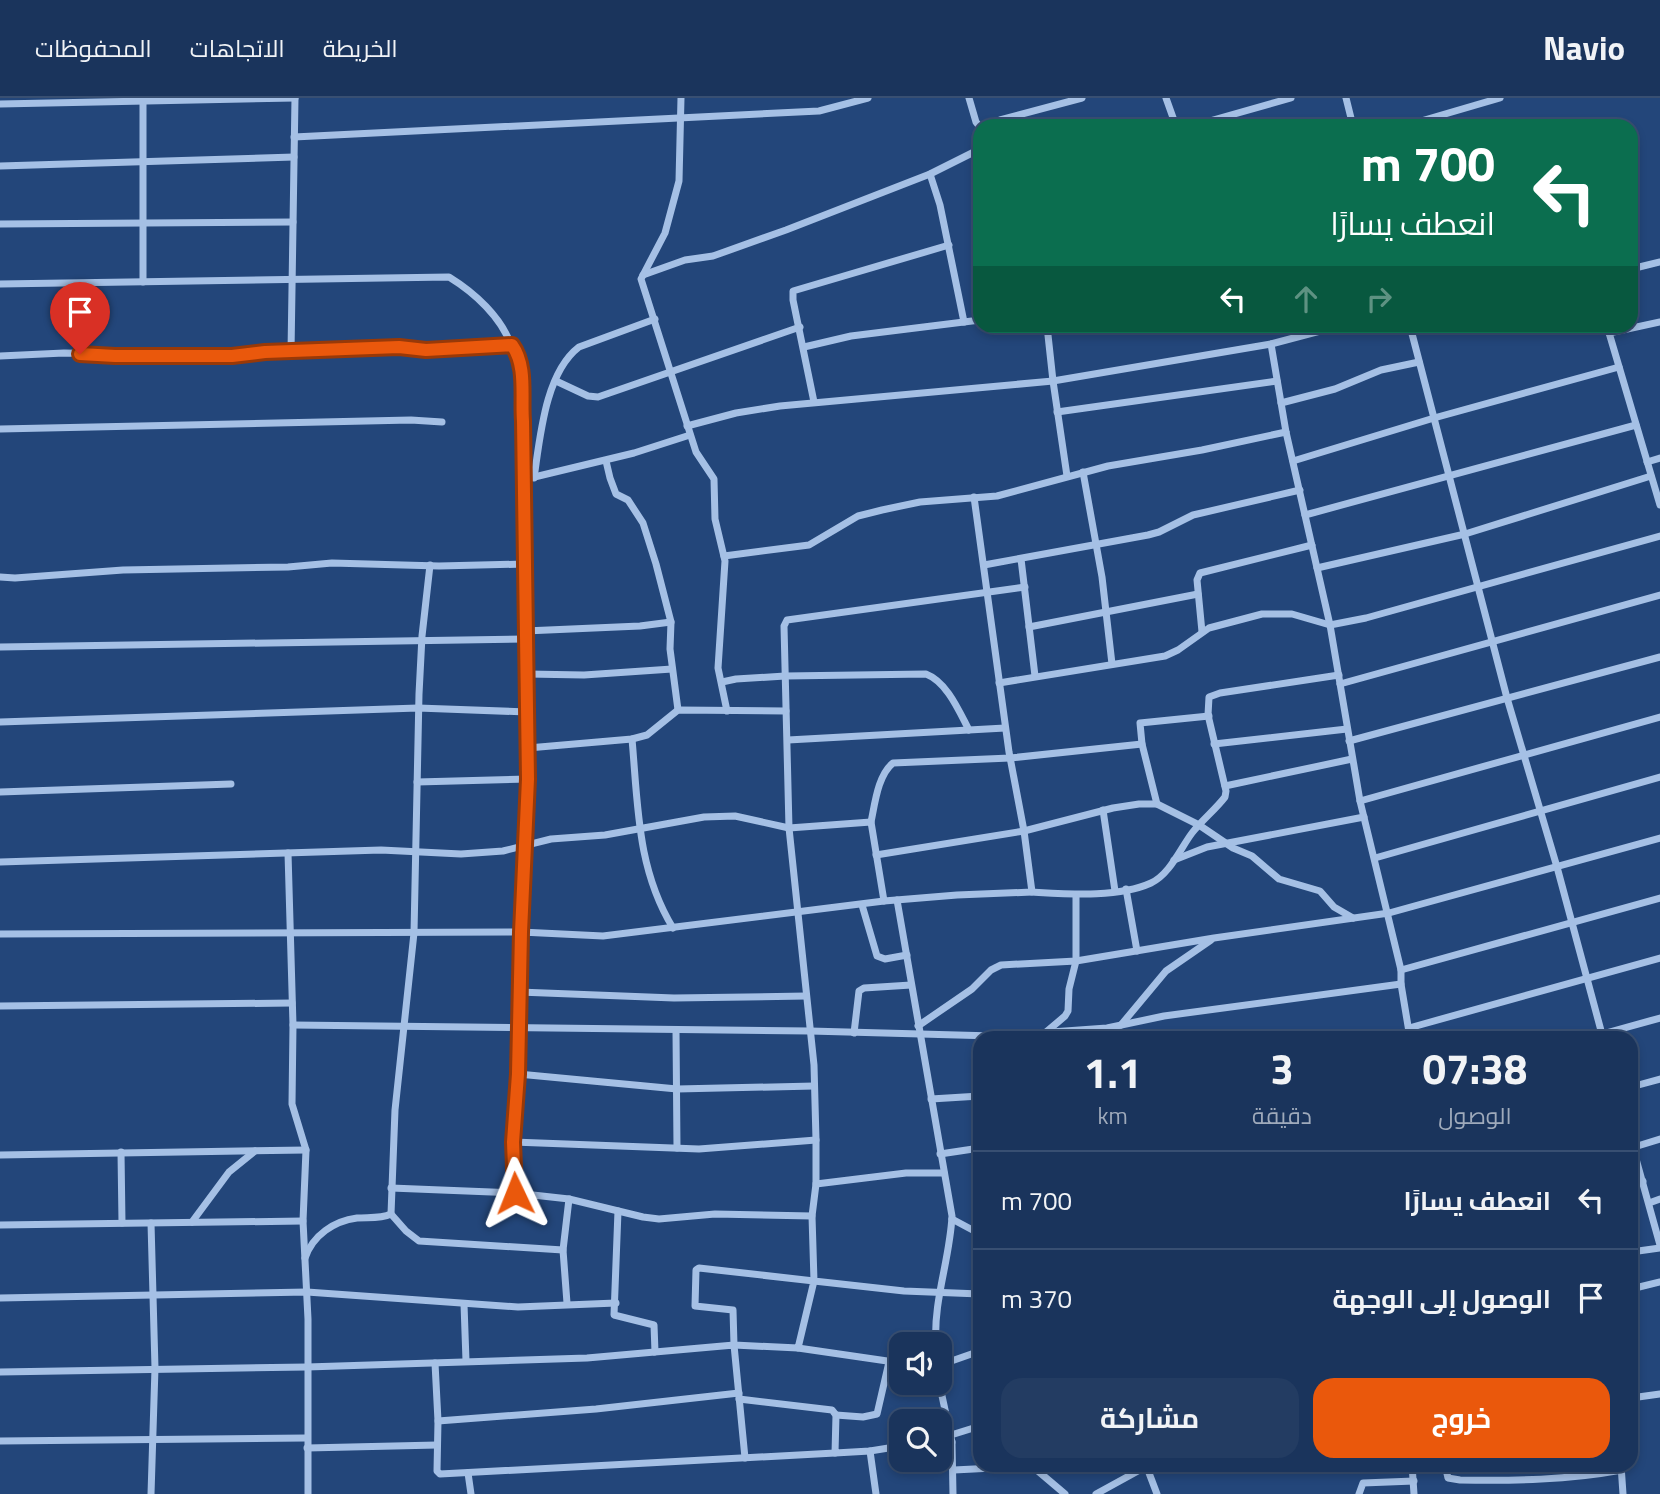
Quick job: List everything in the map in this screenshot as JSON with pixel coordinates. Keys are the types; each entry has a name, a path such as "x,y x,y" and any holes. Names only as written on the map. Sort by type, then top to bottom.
{"street":[{"path":"0,104 295,98 291,352"},
{"path":"681,98 679,181 665,233 643,275 643,287 698,458 714,479 715,519 724,556 725,575 718,668 727,711"},
{"path":"294,137 819,111 868,98"},
{"path":"969,98 975,119"},
{"path":"1004,119 1082,98"},
{"path":"1166,98 1174,119"},
{"path":"1217,119 1291,98"},
{"path":"1346,98 1351,119"},
{"path":"1428,119 1500,98"},
{"path":"143,100 143,282"},
{"path":"643,275 685,260 713,256 845,208 930,174 973,152"},
{"path":"0,166 294,158"},
{"path":"930,174 949,245 964,322"},
{"path":"0,224 293,222"},
{"path":"814,402 792,295 798,288 949,245"},
{"path":"1638,267 1660,262"},
{"path":"0,284 449,277 470,290 506,331 521,366 528,748 518,1074 513,1142 515,1193"},
{"path":"534,478 548,400 570,354 579,347 655,318"},
{"path":"804,347 851,337 973,321"},
{"path":"1638,324 1660,321"},
{"path":"556,381 589,396 598,397 800,327"},
{"path":"1048,333 1068,476"},
{"path":"687,426 736,413 814,402 1053,381 1271,344 1313,333"},
{"path":"1412,333 1507,698 1557,867 1601,1031"},
{"path":"1609,333 1660,505"},
{"path":"1271,344 1286,432 1330,625 1360,801 1401,970 1408,1031"},
{"path":"0,356 232,356 265,352 399,347 450,349 512,345"},
{"path":"1281,403 1335,389 1381,370 1419,362"},
{"path":"1293,461 1434,418 1619,367"},
{"path":"1057,412 1277,381"},
{"path":"0,429 364,421 442,422"},
{"path":"1305,515 1636,425"},
{"path":"724,556 809,545 858,516 920,502 1009,493 1083,472 1286,432"},
{"path":"522,480 606,461 690,435"},
{"path":"1647,462 1660,457"},
{"path":"606,461 616,494 628,500 643,523 656,564 671,622 672,669 678,710"},
{"path":"1083,472 1102,577 1112,664"},
{"path":"1317,568 1465,534 1651,476"},
{"path":"984,565 1159,532 1192,515 1300,490"},
{"path":"974,497 1005,728 1032,892"},
{"path":"999,683 1172,654 1215,625 1262,614 1292,614 1330,625 1401,609 1660,536"},
{"path":"1202,632 1197,576 1202,572 1312,545"},
{"path":"1021,559 1035,676"},
{"path":"0,576 15,578 123,570 332,564 524,564"},
{"path":"430,565 418,708 414,933 395,1110 391,1214 419,1241 564,1250"},
{"path":"798,1348 814,1280 812,1216 816,1184 816,1140 810,1031 789,828 784,626 787,620 1025,587"},
{"path":"1029,626 1198,594"},
{"path":"0,934 521,932 603,936 884,901 1032,892 1076,895 1126,889 1151,883 1166,870 1199,825 1225,797 1225,786 1209,716 1208,700 1212,695 1340,679 1493,642 1660,595"},
{"path":"0,647 422,641 671,622"},
{"path":"1349,741 1660,657"},
{"path":"527,674 584,675 672,669"},
{"path":"722,682 785,676 926,674 938,680 969,730"},
{"path":"0,722 418,708 527,712"},
{"path":"528,748 632,740 647,735 678,710 786,710"},
{"path":"1157,804 1142,744 1140,724 1209,716"},
{"path":"1360,801 1660,717"},
{"path":"788,740 1005,728"},
{"path":"1214,744 1347,729"},
{"path":"632,740 645,866 663,912 673,928"},
{"path":"884,901 871,821 883,778 893,763 1010,758 1142,744"},
{"path":"1225,786 1352,759"},
{"path":"1375,858 1660,776"},
{"path":"417,782 528,779"},
{"path":"0,792 231,783"},
{"path":"876,855 1024,831 1103,810 1157,804 1199,825 1259,861 1279,879 1320,891 1334,908 1354,919"},
{"path":"1103,810 1115,891"},
{"path":"0,862 381,850 461,854 503,851 551,839 605,835 704,817 735,816 789,828 871,821"},
{"path":"1173,860 1191,852 1227,843 1364,817"},
{"path":"918,1026 972,989 996,967 1076,961 1214,938 1389,914 1660,838"},
{"path":"288,853 293,1025 292,1104 306,1150 303,1221 307,1292 308,1494"},
{"path":"1126,889 1137,951"},
{"path":"1047,1031 1067,1014 1069,989 1076,961 1076,895"},
{"path":"1401,970 1660,898"},
{"path":"897,900 952,1219 935,1332"},
{"path":"862,905 877,956 885,959 906,955"},
{"path":"1121,1025 1166,971 1214,938"},
{"path":"1421,1031 1586,978 1660,958"},
{"path":"1075,1031 1107,1028 1164,1016 1401,984"},
{"path":"854,1032 859,991 864,988 911,985"},
{"path":"519,992 674,998 806,996"},
{"path":"0,1006 292,1003"},
{"path":"1618,1031 1660,1018"},
{"path":"293,1025 973,1036"},
{"path":"676,1031 677,1148"},
{"path":"518,1074 677,1089 814,1086"},
{"path":"1638,1085 1660,1079"},
{"path":"930,1099 973,1096"},
{"path":"1638,1144 1660,1139"},
{"path":"513,1142 719,1149 816,1140"},
{"path":"940,1154 973,1149"},
{"path":"0,1154 306,1150"},
{"path":"192,1222 229,1172 255,1151"},
{"path":"121,1152 122,1223"},
{"path":"1638,1165 1660,1247 1638,1251"},
{"path":"816,1184 906,1172 943,1173"},
{"path":"1638,1182 1643,1181"},
{"path":"391,1188 515,1193 569,1199 659,1219 715,1214 812,1216"},
{"path":"567,1303 564,1250 569,1199"},
{"path":"1648,1203 1660,1199"},
{"path":"618,1211 616,1317 655,1326 655,1352"},
{"path":"305,1258 317,1237 338,1222 391,1214"},
{"path":"952,1219 973,1230"},
{"path":"0,1225 303,1221"},
{"path":"151,1223 155,1368 151,1494"},
{"path":"746,1458 733,1310 695,1306 698,1269 904,1291 973,1294"},
{"path":"1638,1287 1660,1282"},
{"path":"0,1298 307,1292 528,1307 567,1303 616,1303"},
{"path":"464,1304 466,1361"},
{"path":"0,1372 307,1367 587,1358 734,1345 798,1348 889,1362 877,1414 863,1417 836,1415"},
{"path":"952,1361 973,1353"},
{"path":"435,1363 438,1473 746,1458 889,1448"},
{"path":"1638,1397 1660,1394"},
{"path":"438,1421 739,1396 832,1409 836,1415 835,1452"},
{"path":"952,1439 973,1429"},
{"path":"0,1441 306,1438"},
{"path":"307,1448 437,1445"},
{"path":"952,1449 953,1494"},
{"path":"870,1451 876,1494"},
{"path":"954,1470 973,1469"},
{"path":"1039,1472 1065,1494"},
{"path":"1096,1494 1136,1472"},
{"path":"1151,1472 1157,1494"},
{"path":"1413,1472 1414,1494"},
{"path":"1446,1472 1453,1480 1541,1481 1603,1472"},
{"path":"1621,1472 1623,1494"},
{"path":"468,1473 471,1494"},
{"path":"1359,1494 1363,1483 1414,1481"}],"route":[{"path":"80,354 232,356 265,352 399,347 426,350 512,345 518,354 523,421 528,779 522,886 518,1074 513,1142 515,1193"}]}
